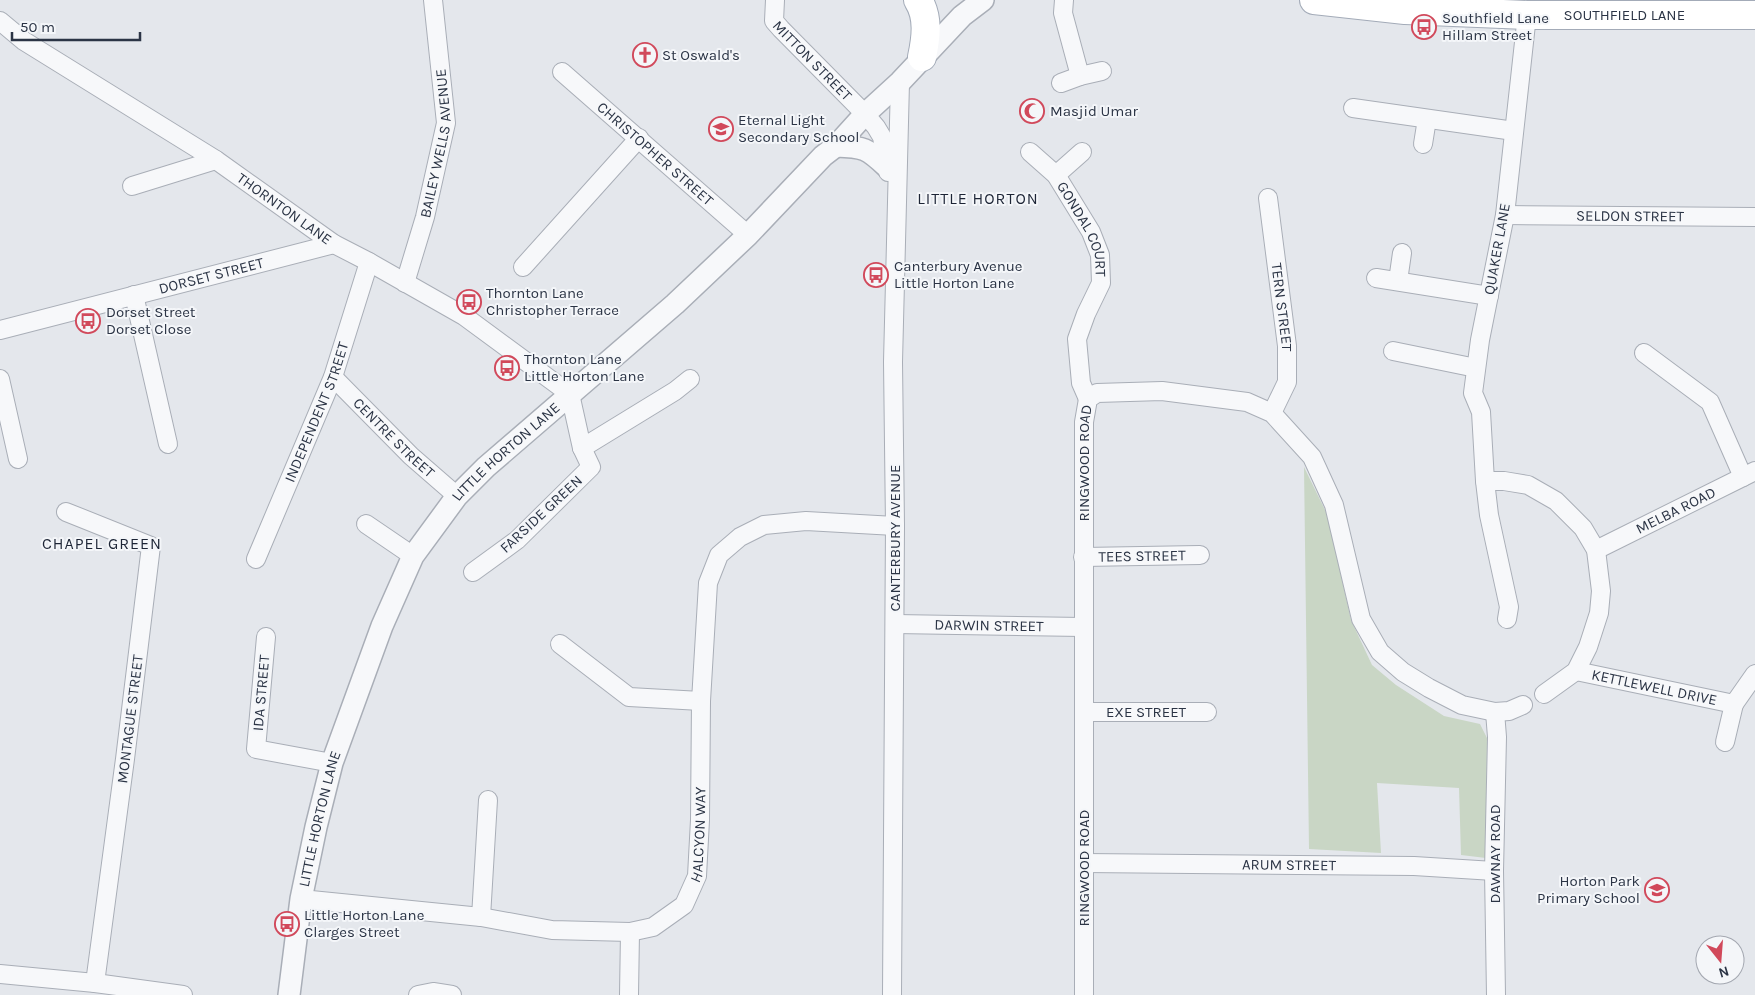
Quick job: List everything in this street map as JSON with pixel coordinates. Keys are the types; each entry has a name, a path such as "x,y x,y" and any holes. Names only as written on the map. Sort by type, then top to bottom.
{"main road":[{"path":"918,0 924,18 926,35 922,57"},
{"name":"SOUTHFIELD LANE","path":"1314,0 1407,5 1527,15 1755,15"}],"street":[{"name":"BAILEY WELLS AVENUE","path":"405,283 426,217 446,123 433,0"},
{"name":"MITTON STREET","path":"775,0 774,21 865,114 882,137 897,206"},
{"name":"LITTLE HORTON LANE","path":"289,995 301,899 332,763 382,626 412,556 457,496 486,467 675,304 748,236 823,156 836,146 865,114 900,82 962,16 983,0"},
{"path":"1064,0 1063,13 1080,76"},
{"name":"QUAKER LANE","path":"1507,619 1509,608 1489,515 1480,412 1473,393 1505,215 1527,15"},
{"name":"THORNTON LANE","path":"0,21 24,41 216,160 334,244 464,316 570,394"},
{"path":"1061,83 1102,71"},
{"name":"CHRISTOPHER STREET","path":"562,72 748,236"},
{"name":"CANTERBURY AVENUE","path":"892,995 895,624 893,362 900,82"},
{"path":"1353,108 1514,131"},
{"path":"1424,144 1427,118"},
{"path":"523,267 639,138"},
{"path":"836,146 871,151 887,167"},
{"name":"GONDAL COURT","path":"1030,152 1056,175 1091,232 1100,255 1101,283 1086,314 1077,339 1081,383 1088,399"},
{"name":"GONDAL COURT","path":"1056,175 1082,152"},
{"path":"132,186 216,160"},
{"name":"TERN STREET","path":"1268,198 1287,346 1286,382 1272,412"},
{"name":"SELDON STREET","path":"1505,215 1755,217"},
{"name":"DORSET STREET","path":"0,330 334,244"},
{"path":"1398,282 1402,253"},
{"name":"INDEPENDENT STREET","path":"256,559 333,377 369,262"},
{"path":"1376,278 1489,296"},
{"path":"134,295 168,444"},
{"path":"1393,351 1476,368"},
{"path":"1644,353 1710,402 1749,474"},
{"name":"CENTRE STREET","path":"333,377 411,456 457,496"},
{"path":"582,448 675,391 690,379"},
{"path":"0,380 18,459"},
{"name":"RINGWOOD ROAD","path":"1084,995 1085,712 1083,557 1084,422 1088,399 1097,393 1162,391 1247,402 1272,412 1312,457 1334,505 1361,619 1380,652 1403,672 1429,688 1462,705 1495,712"},
{"name":"FARSIDE GREEN","path":"473,572 517,540 591,467 582,448 570,394"},
{"name":"MELBA ROAD","path":"1596,550 1749,474"},
{"path":"1485,481 1528,484 1556,501 1583,528 1596,550 1602,591 1599,613 1588,647 1576,671 1544,694"},
{"name":"MONTAGUE STREET","path":"66,512 152,546 95,983"},
{"name":"HALCYON WAY","path":"301,899 481,917 552,930 630,932 653,927 684,905 697,876 700,820 701,701 708,583 719,555 740,537 764,525 806,521 895,526"},
{"path":"366,524 412,556"},
{"name":"TEES STREET","path":"1083,557 1200,555"},
{"name":"DARWIN STREET","path":"895,624 1084,627"},
{"name":"IDA STREET","path":"266,637 256,749 332,763"},
{"path":"560,644 629,697 701,701"},
{"name":"KETTLEWELL DRIVE","path":"1576,671 1734,704"},
{"name":"KETTLEWELL DRIVE","path":"1725,742 1734,704 1755,674"},
{"path":"1495,712 1510,711 1523,705"},
{"name":"EXE STREET","path":"1085,712 1207,712"},
{"name":"DAWNAY ROAD","path":"1495,712 1497,737 1494,871 1496,995"},
{"path":"481,917 488,800"},
{"name":"ARUM STREET","path":"1084,863 1414,866 1494,871"},
{"path":"629,995 630,932"},
{"path":"0,974 95,983 183,995"},
{"path":"428,994 452,995"}],"green space":[{"path":"1304,467 1327,514 1351,620 1372,665 1396,685 1444,716 1480,724 1487,738 1486,858 1461,855 1459,788 1377,783 1381,853 1309,849"}],"place":[{"name":"Southfield Lane Hillam Street","path":"1424,27"},
{"name":"St Oswald's","path":"645,55"},
{"name":"Masjid Umar","path":"1032,111"},
{"name":"Eternal Light Secondary School","path":"721,129"},
{"name":"Canterbury Avenue Little Horton Lane","path":"876,275"},
{"name":"Thornton Lane Christopher Terrace","path":"469,302"},
{"name":"Dorset Street Dorset Close","path":"88,321"},
{"name":"Thornton Lane Little Horton Lane","path":"507,368"},
{"name":"Horton Park Primary School","path":"1657,890"},
{"name":"Little Horton Lane Clarges Street","path":"287,924"}],"district":[{"name":"LITTLE HORTON","path":"978,198"},
{"name":"CHAPEL GREEN","path":"102,543"}]}
